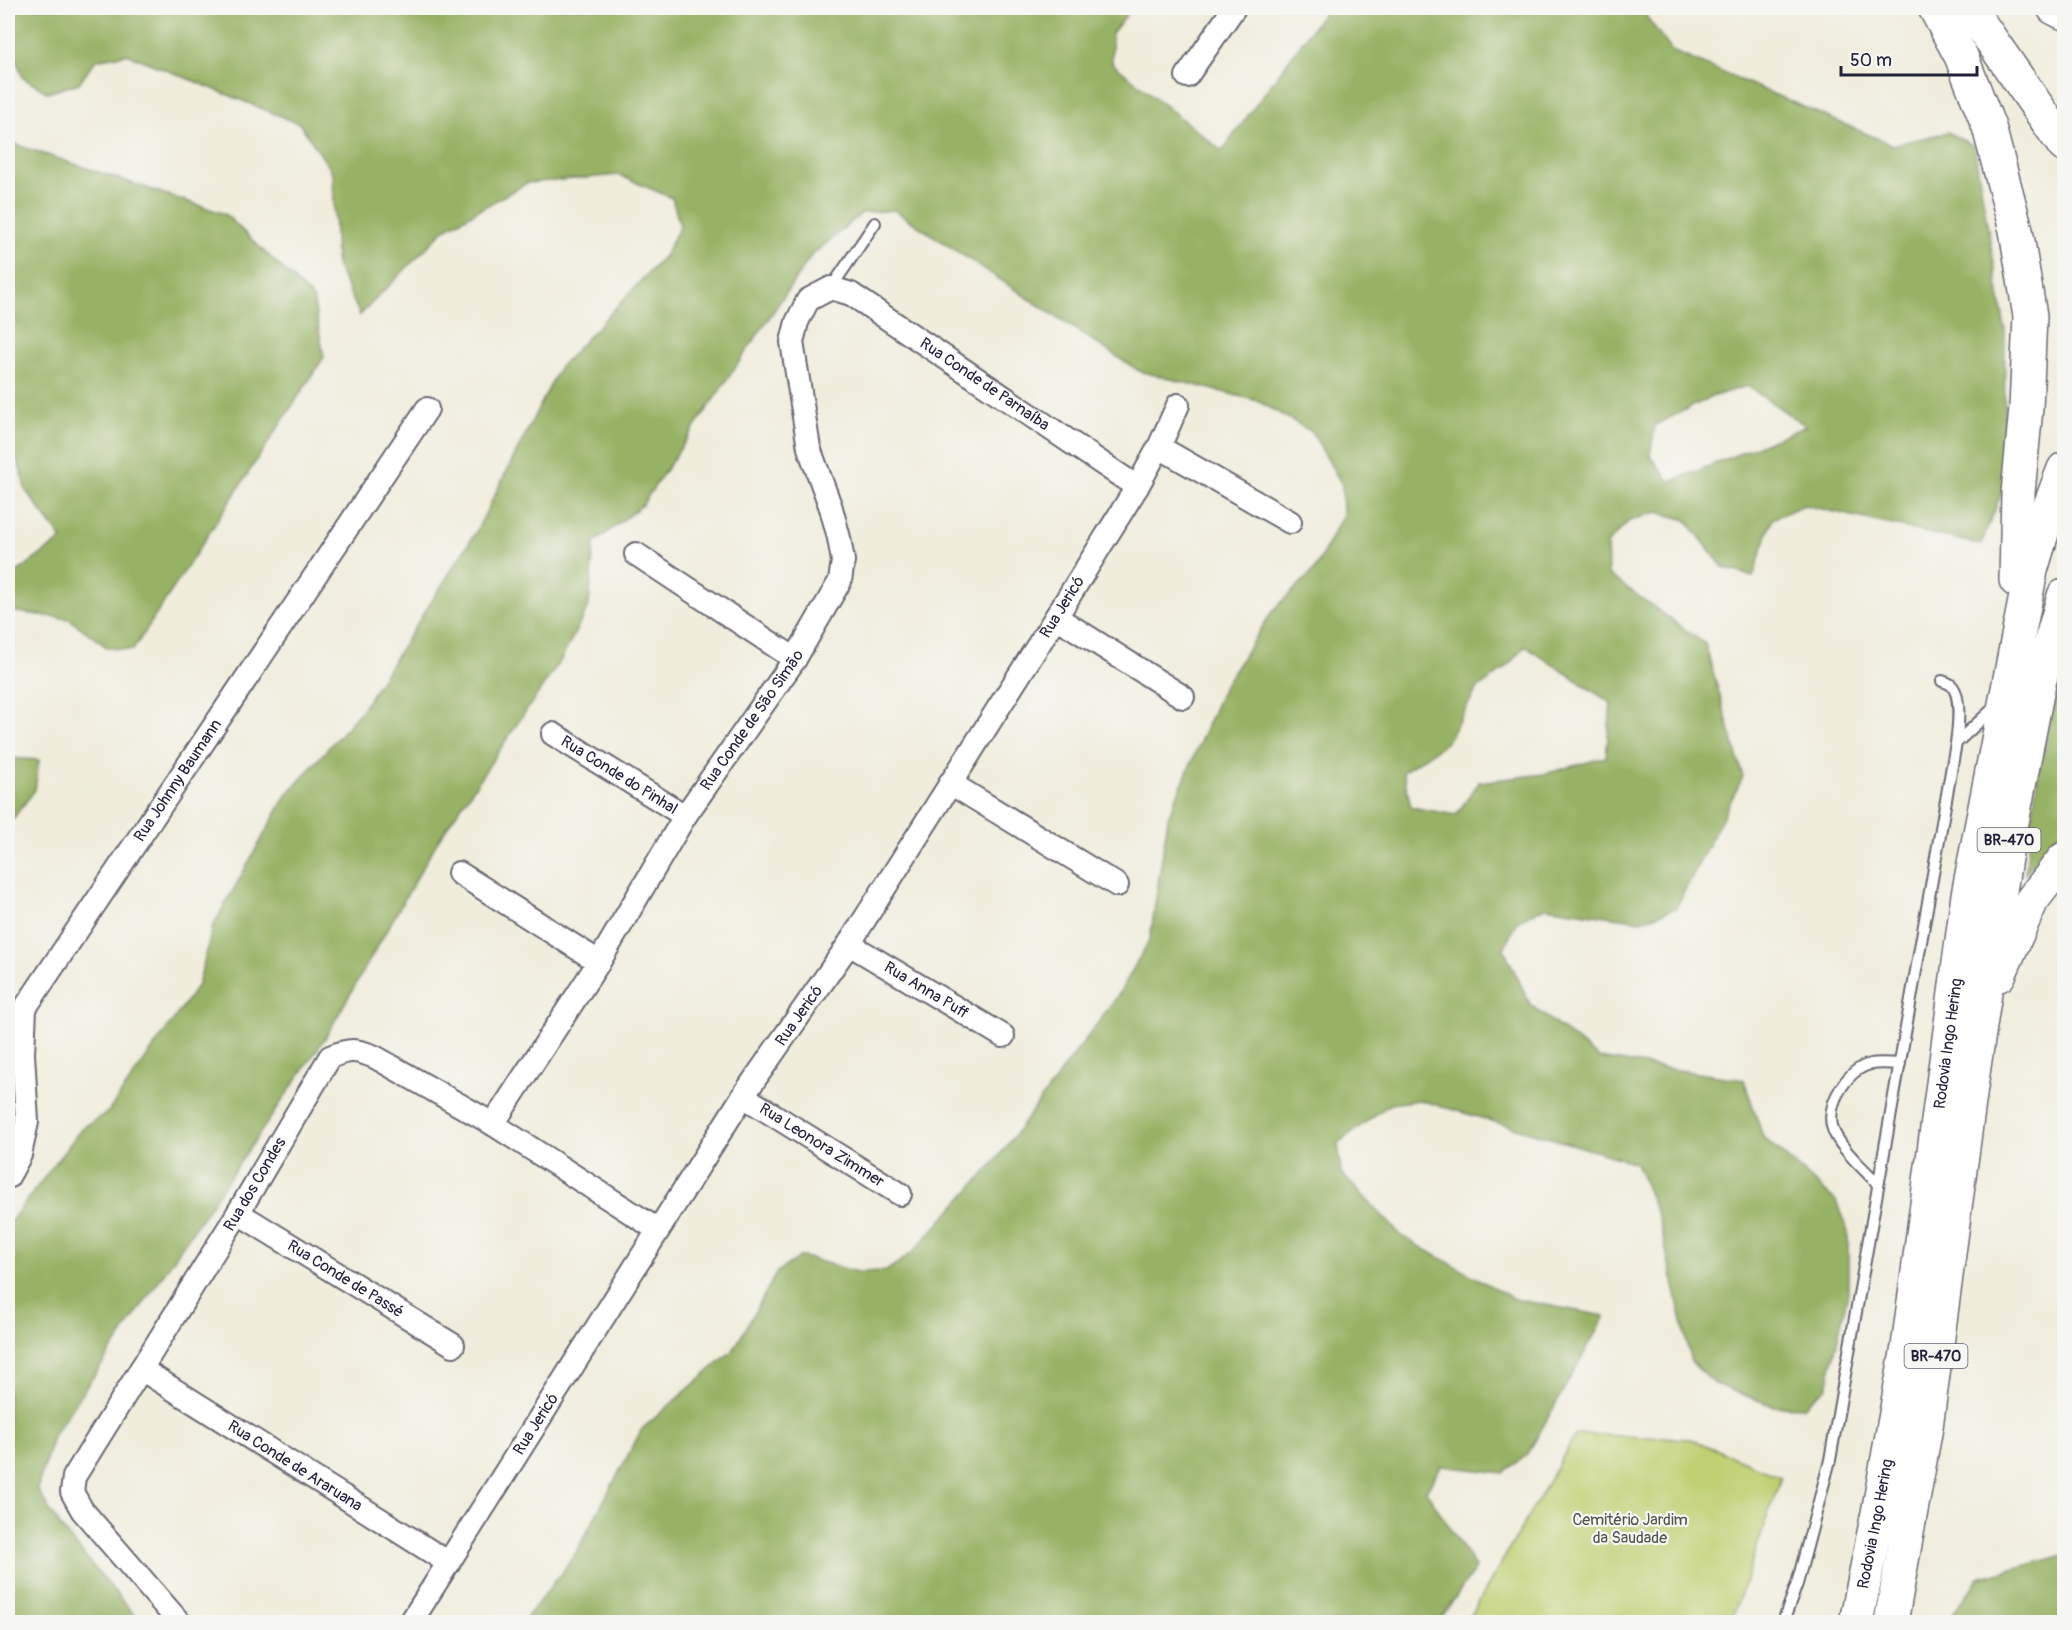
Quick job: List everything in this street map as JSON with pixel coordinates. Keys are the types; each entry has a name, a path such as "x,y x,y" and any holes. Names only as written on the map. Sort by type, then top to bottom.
{"highway":[{"path":"1935,8 1961,56 1989,127 2016,230 2030,316 2026,408 2018,493 2013,657"},
{"path":"1969,8 2064,145"},
{"path":"1990,8 2064,116"},
{"path":"2054,8 2064,13"},
{"name":"Rodovia Ingo Hering","path":"1856,1623 1908,1347 1968,895 2031,570 2064,469"},
{"name":"Rodovia Ingo Hering","path":"1891,1623 1926,1427 1971,1087 2005,858 2039,683 2064,596"},
{"path":"1971,1087 1999,974 2032,900 2064,859"}],"street":[{"path":"1186,76 1234,8"},
{"name":"Rua Conde de Parnaíba","path":"831,288 851,294 1137,487"},
{"name":"Rua Conde de São Simão","path":"492,1124 599,962 685,816 795,659 840,581 843,561 831,508 809,448 792,342 797,322 808,300 831,288"},
{"name":"Rua Jericó","path":"411,1623 743,1096 849,944 1056,617 1137,487 1178,405"},
{"name":"Rua Johnny Baumann","path":"8,1023 25,1008 426,409"},
{"path":"1159,447 1290,522"},
{"path":"636,554 795,659"},
{"path":"1056,617 1183,697"},
{"name":"Rua Conde do Pinhal","path":"553,734 685,816"},
{"path":"950,783 1117,885"},
{"path":"459,873 599,962"},
{"name":"Rua Anna Puff","path":"849,944 1004,1036"},
{"path":"8,1177 20,1155 27,1122 23,1054 25,1008"},
{"name":"Rua dos Condes","path":"179,1623 82,1510 72,1492 74,1477 238,1213 330,1057 346,1050 361,1051 375,1057 492,1124 658,1230"},
{"name":"Rua Leonora Zimmer","path":"743,1096 900,1194"},
{"name":"Rua Conde de Passé","path":"238,1213 453,1345"},
{"name":"Rua Conde de Araruana","path":"141,1369 449,1563"}],"lane":[{"path":"831,288 875,223"},
{"path":"1783,1623 1797,1584 1830,1460 1956,743 1959,715 1955,691 1951,685 1942,681"},
{"path":"1956,743 2006,696"},
{"path":"1878,1184 1844,1149 1832,1126 1834,1100 1853,1072 1872,1063 1899,1064"}],"green space":[{"path":"8,8 1132,8 1112,33 1112,63 1222,151 1327,8 1640,8 1672,51 1893,145 1948,132 1974,146 2005,329 2004,487 1981,545 1804,505 1772,519 1753,577 1723,567 1686,520 1657,512 1629,521 1607,544 1608,574 1705,644 1743,777 1676,908 1641,921 1545,907 1517,921 1504,949 1530,1004 1599,1058 1744,1080 1763,1137 1836,1201 1848,1232 1848,1293 1827,1387 1803,1407 1773,1406 1715,1384 1691,1362 1659,1219 1636,1163 1420,1100 1390,1104 1338,1143 1341,1173 1403,1237 1514,1299 1605,1316 1527,1455 1503,1473 1441,1466 1426,1491 1476,1568 1438,1622 523,1622 573,1558 642,1429 734,1349 777,1272 801,1256 857,1272 886,1271 912,1253 993,1164 1117,997 1150,939 1168,817 1224,686 1272,612 1315,569 1343,514 1342,485 1312,432 1258,401 1139,371 894,210 862,213 811,256 642,505 594,543 589,605 562,658 439,839 325,1038 54,1434 37,1489 59,1525 140,1622 25,1622 8,1609 8,1225 82,1128 108,1112 198,985 213,926 285,797 361,711 476,532 559,368 665,255 680,226 672,198 619,175 527,183 445,229 360,315 336,264 333,173 300,124 127,54 96,60 79,83 48,93 23,78 8,38","holes":["1747,386 1806,426 1670,482 1650,456 1655,425 1711,397","1525,646 1611,703 1606,757 1544,774 1479,782 1456,815 1411,807 1403,772 1446,743 1477,689 1506,668"]},
{"path":"8,142 225,214 313,298 324,357 133,650 108,648 69,619 10,611 8,608 8,579 62,539 26,491 18,461 8,451"},
{"path":"2064,663 2064,830 2051,840 2025,873 2039,765"},
{"path":"8,758 39,760 35,790 8,825"},
{"name":"Cemitério Jardim da Saudade","path":"1576,1434 1691,1439 1781,1477 1731,1622 1467,1622"},
{"path":"2064,1555 2064,1622 1947,1622 1979,1578"}]}
